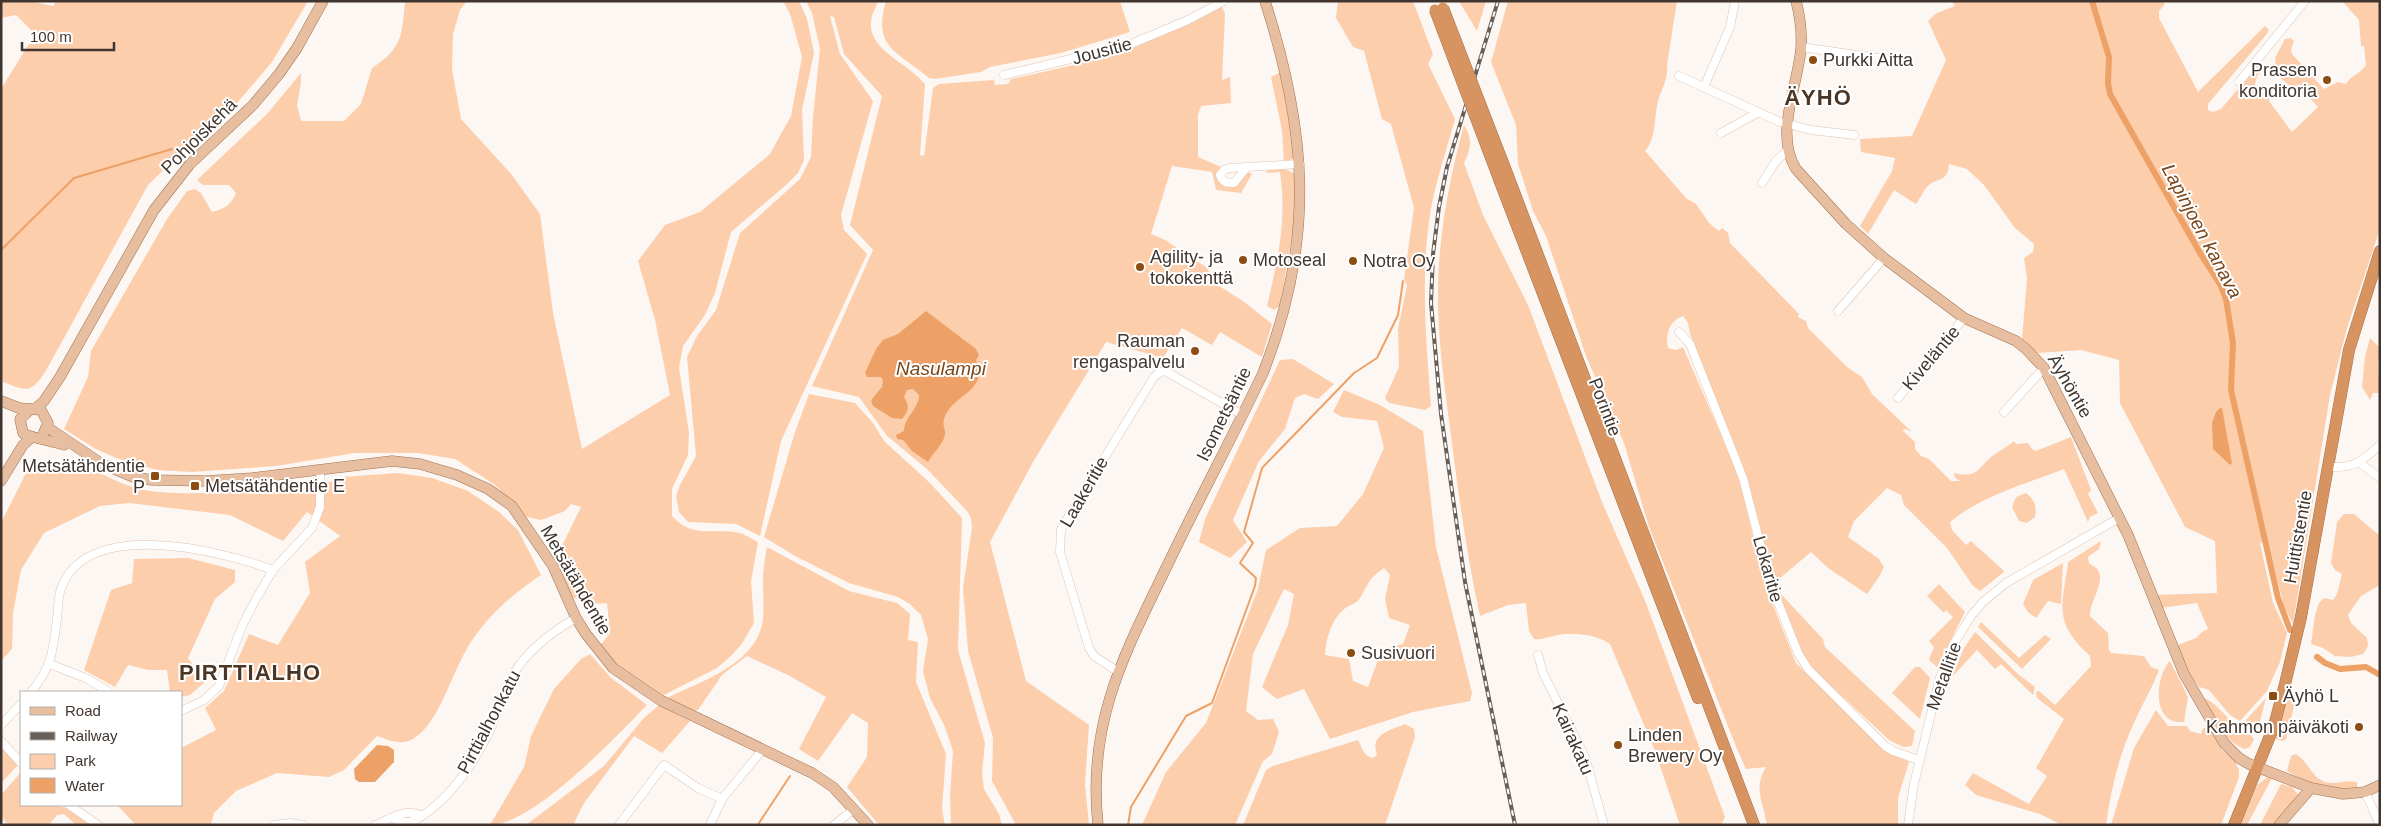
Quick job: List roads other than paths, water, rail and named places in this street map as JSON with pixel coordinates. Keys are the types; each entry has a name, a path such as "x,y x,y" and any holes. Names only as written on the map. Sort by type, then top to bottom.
{"highway":[{"name":"Porintie","path":"1438,5 1746,825"},
{"name":"Porintie","path":"1503,177 1754,825"},
{"name":"Huittistentie","path":"2234,825 2274,726 2302,617 2349,350 2380,251"}],"main road":[{"name":"Pohjoiskehä","path":"33,409 44,401 60,377 154,210 190,164 253,105 279,74 297,48 323,1"},
{"name":"Isometsäntie","path":"1098,825 1096,778 1101,733 1117,671 1181,536 1243,415 1275,341 1290,287 1300,210 1300,164 1287,74 1265,1"},
{"name":"Äyhöntie","path":"1796,1 1801,47 1787,125 1792,162 1804,179 1846,224 1884,258 1964,318 2016,341 2044,368 2119,518 2189,684 2228,747 2239,758 2257,768 2311,788 2343,794 2365,792"},
{"name":"Pohjoiskehä","path":"47,423 60,377"},
{"path":"1,401 19,408 41,410 47,423 35,437 23,445 3,478"},
{"path":"1,405 15,415 23,433 35,437"},
{"path":"3,478 17,442 22,414 33,409"},
{"name":"Metsätähdentie","path":"47,423 79,450"},
{"name":"Metsätähdentie","path":"35,437 79,450 132,477 152,480 243,479 392,461 420,464 449,472 488,489 512,506 540,545 553,566 576,618 596,649 613,668 637,687 660,700 820,778 854,809 868,825"},
{"path":"2365,792 2380,785"},
{"path":"2279,825 2311,788"}],"street":[{"name":"Jousitie","path":"1004,75 1079,57 1112,52 1188,20 1224,1"},
{"path":"1704,88 1730,27 1735,1"},
{"path":"2293,1 2300,8"},
{"path":"2239,82 2305,1"},
{"path":"1801,47 1899,61"},
{"path":"1679,76 1757,114 1787,125 1854,135"},
{"path":"1722,133 1757,114"},
{"path":"1762,183 1776,161 1789,149"},
{"path":"1248,168 1300,164"},
{"path":"1838,311 1884,258"},
{"name":"Kiveläntie","path":"1898,398 1964,318"},
{"name":"Lokaritie","path":"1679,332 1690,344 1743,478 1770,582 1800,658 1821,683 1885,746 1893,751 1919,760"},
{"path":"2004,412 2044,368"},
{"name":"Laakeritie","path":"1117,671 1094,656 1089,648 1060,552 1061,529 1154,377 1160,372 1165,371 1243,415"},
{"path":"2328,467 2344,467 2360,463 2380,445"},
{"path":"2360,463 2380,478"},
{"path":"182,711 204,700 219,686 243,624 273,570 312,528 320,507 320,469"},
{"name":"Metallitie","path":"1908,825 1919,760 1933,700 1947,658 1959,634 1983,602 2006,583 2119,518"},
{"path":"32,691 43,678 50,664 60,593 75,564 90,555 108,548 185,548 234,558 273,570"},
{"name":"Pirttialhonkatu","path":"375,825 394,818 399,813 415,812 422,816 437,806 470,764 491,727 506,687 520,664 545,639 576,618"},
{"name":"Kairakatu","path":"1538,655 1543,673 1585,757 1604,825"},
{"path":"50,664 88,679 107,691"},
{"path":"1,726 20,705"},
{"path":"1,740 20,762"},
{"path":"710,825 722,799 763,749"},
{"path":"619,825 664,765 698,788 722,799"},
{"path":"2365,792 2380,824"},
{"path":"70,806 96,824"},
{"path":"834,825 854,809"},
{"path":"274,825 290,823 303,825"}],"water":[{"name":"Nasulampi","path":"926,311 976,349 979,355 976,360 979,371 978,380 974,387 948,411 944,422 944,438 928,462 912,451 903,440 897,439 896,435 904,431 906,421 917,405 919,395 913,389 907,390 904,397 908,406 906,413 902,419 892,418 873,406 871,400 882,387 883,380 881,377 867,377 865,373 876,349 883,340 898,334"},
{"path":"2222,408 2232,463 2230,465 2213,449 2212,423 2216,412"},
{"path":"377,745 388,746 394,750 394,762 375,782 359,782 355,779 354,769"}],"waterway":[{"name":"Lapinjoen kanava","path":"2092,1 2109,57 2108,83 2110,94 2200,253 2220,284 2226,299 2233,343 2231,390 2278,598 2290,630"},
{"path":"1,250 74,178 172,149"},
{"path":"1128,825 1131,807 1186,716 1212,703 1255,586 1256,578 1240,563 1253,543 1244,532 1262,468 1354,373 1377,358 1398,315 1403,281"},
{"name":"Lapinjoen kanava","path":"2317,657 2325,663 2340,669 2366,667 2380,675"},
{"path":"759,823 790,776"}],"railway":[{"path":"1498,1 1447,167 1439,207 1433,254 1431,303 1441,414 1465,582 1515,825"}],"place":[{"name":"Purkki Aitta","path":"1813,60"},
{"name":"Prassen konditoria","path":"2327,80"},
{"name":"Motoseal","path":"1243,260"},
{"name":"Notra Oy","path":"1353,261"},
{"name":"Agility- ja tokokenttä","path":"1140,267"},
{"name":"Rauman rengaspalvelu","path":"1195,351"},
{"name":"Metsätähdentie P","path":"155,476"},
{"name":"Metsätähdentie E","path":"195,486"},
{"name":"Susivuori","path":"1351,653"},
{"name":"Äyhö L","path":"2273,696"},
{"name":"Kahmon päiväkoti","path":"2359,727"},
{"name":"Linden Brewery Oy","path":"1618,745"}],"district":[{"name":"ÄYHÖ","path":"1818,97"},
{"name":"PIRTTIALHO","path":"250,672"}]}
